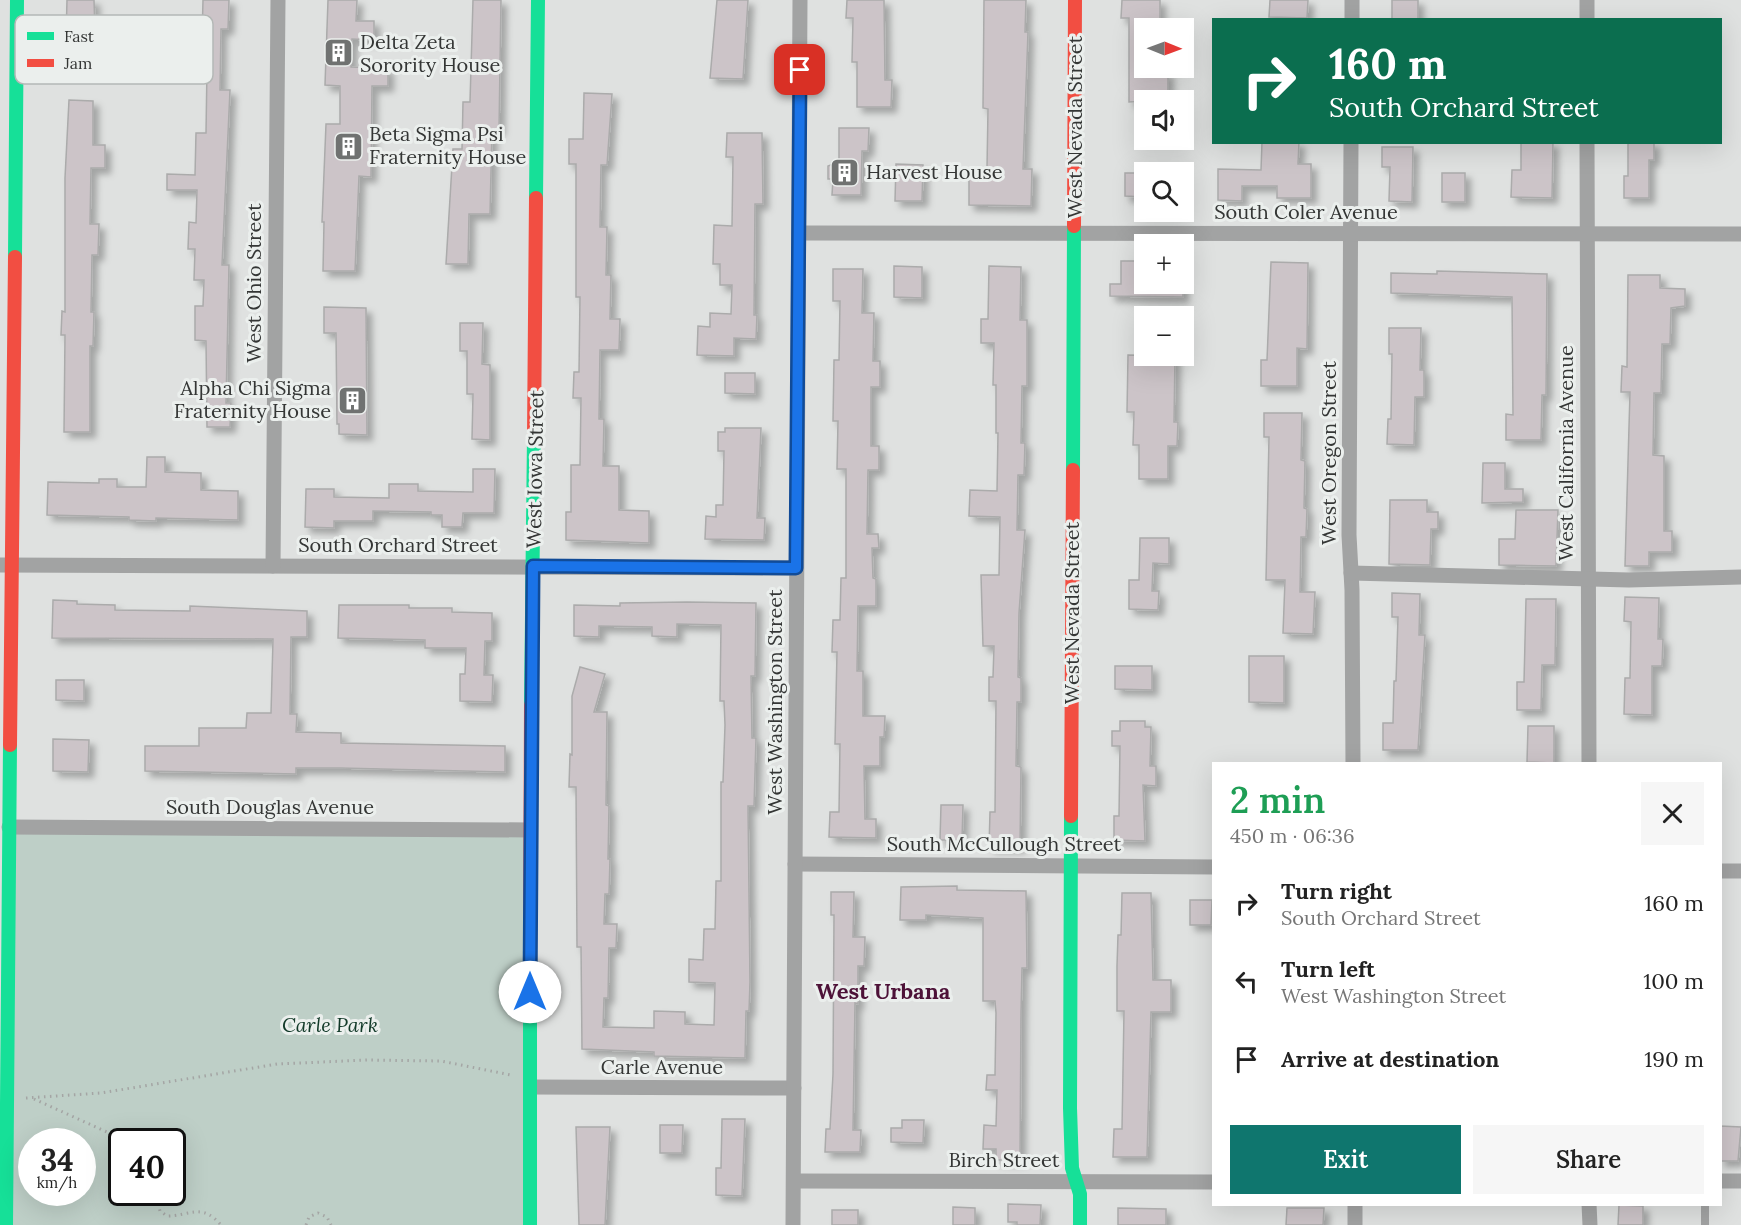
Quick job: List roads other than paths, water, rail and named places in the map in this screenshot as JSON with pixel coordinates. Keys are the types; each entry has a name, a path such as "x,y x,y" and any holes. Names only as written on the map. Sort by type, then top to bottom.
{"street":[{"path":"17,0 17,15"},
{"name":"West Ohio Street","path":"273,566 278,0"},
{"name":"West Iowa Street","path":"530,1225 526,1082 538,0"},
{"name":"West Washington Street","path":"793,1225 800,0"},
{"name":"West Nevada Street","path":"1075,0 1070,1108 1072,1168 1080,1194 1080,1225"},
{"path":"1352,0 1352,18"},
{"path":"1587,0 1587,18"},
{"path":"6,1225 9,1091 9,827 6,565 15,84"},
{"name":"West Oregon Street","path":"1351,144 1349,535 1353,762"},
{"name":"West California Avenue","path":"1587,144 1589,762"},
{"name":"South Coler Avenue","path":"799,233 1741,234"},
{"name":"South Orchard Street","path":"6,565 796,568"},
{"path":"1351,573 1588,578 1741,577"},
{"name":"South Douglas Avenue","path":"9,827 530,830"},
{"name":"South McCullough Street","path":"795,864 1212,867"},
{"path":"1722,871 1741,871"},
{"name":"Carle Avenue","path":"526,1082 794,1088"},
{"name":"Birch Street","path":"794,1181 1212,1182"},
{"path":"1722,1181 1741,1181"},
{"path":"1355,1206 1355,1225"},
{"path":"1589,1206 1590,1225"}],"lane":[{"path":"1705,1206 1705,1225"}],"place":[{"name":"Delta Zeta Sorority House","path":"339,53"},
{"name":"Beta Sigma Psi Fraternity House","path":"348,146"},
{"name":"Harvest House","path":"845,172"},
{"name":"Alpha Chi Sigma Fraternity House","path":"352,400"}],"district":[{"name":"West Urbana","path":"883,991"}],"park label":[{"name":"Carle Park","path":"330,1025"}]}
